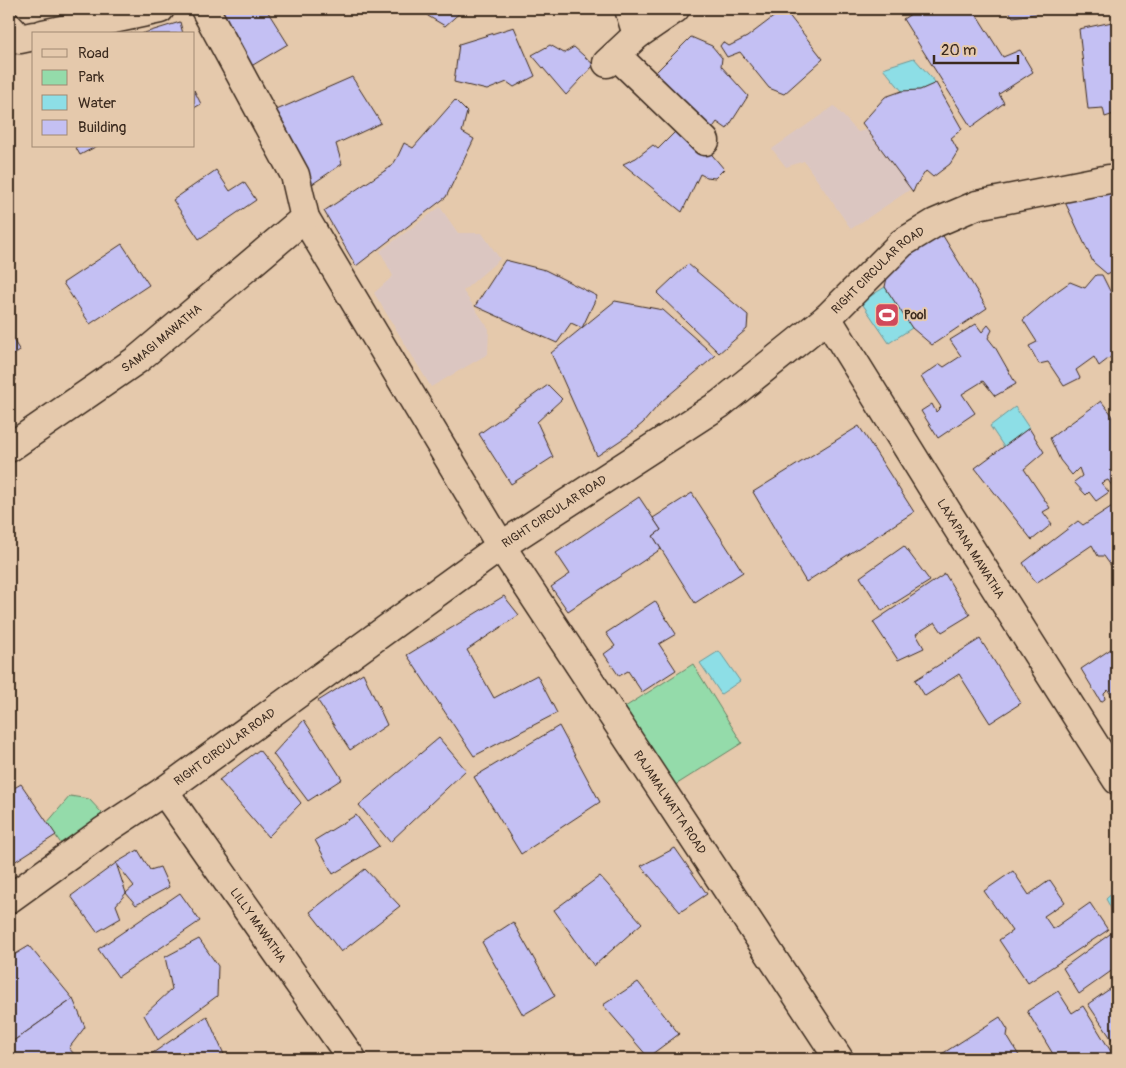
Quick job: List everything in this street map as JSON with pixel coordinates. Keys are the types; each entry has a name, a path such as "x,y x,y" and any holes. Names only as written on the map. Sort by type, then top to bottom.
{"street":[{"path":"52,32 160,9"},
{"name":"RAJAMALWATTA ROAD","path":"205,9 295,175 305,218 501,546 840,1059"},
{"path":"629,9 637,35"},
{"path":"676,9 637,35 611,59 706,141"},
{"path":"9,28 20,38 32,36"},
{"name":"RIGHT CIRCULAR ROAD","path":"9,899 102,832 164,792 501,546 720,404 827,318 902,243 935,224 977,205 1117,179"},
{"name":"SAMAGI MAWATHA","path":"9,448 138,359 305,218"},
{"name":"LAXAPANA MAWATHA","path":"827,318 1117,780"},
{"name":"LILLY MAWATHA","path":"164,792 352,1059"}],"shaded area":[{"path":"834,106 858,132 866,130 911,189 851,229 804,161 786,167 772,149"},
{"path":"440,207 458,233 482,233 500,259 463,291 489,329 488,354 431,387 374,293 393,276 380,251"}],"green space":[{"path":"693,664 742,743 674,786 625,707"},
{"path":"70,796 89,799 102,813 102,832 66,851 47,823"}],"water":[{"path":"914,58 936,83 920,90 902,91 883,68"},
{"name":"Pool","path":"885,287 912,328 889,343 861,302"},
{"path":"1015,407 1029,428 1004,447 990,426"},
{"path":"719,651 740,681 721,694 700,663"},
{"path":"1117,889 1117,911 1112,910 1106,899"}],"building":[{"path":"211,9 266,9 288,44 248,68"},
{"path":"423,9 464,9 445,26 428,16"},
{"path":"784,9 823,59 784,94 769,88 740,52 727,57 720,46 723,42 729,46 747,37"},
{"path":"919,9 973,9 1003,57 1020,50 1033,72 999,94 1004,103 971,127 903,19"},
{"path":"1007,9 1056,9 1057,11 1013,17"},
{"path":"1117,21 1117,113 1105,117 1103,108 1088,109 1079,29"},
{"path":"180,22 182,32 148,32"},
{"path":"514,27 535,76 514,87 507,82 487,90 454,82 459,44"},
{"path":"691,37 712,46 722,58 721,66 748,96 727,129 717,122 711,130 651,77"},
{"path":"550,45 564,53 574,47 594,65 566,95 532,55"},
{"path":"352,77 381,123 336,144 342,164 308,187 272,112"},
{"path":"936,83 962,129 951,138 958,151 950,164 933,177 926,171 913,192 862,123 885,97 902,91 920,90"},
{"path":"195,92 201,104 195,107"},
{"path":"455,100 467,112 462,132 474,139 446,197 356,266 324,211 392,166 404,143 413,148"},
{"path":"680,127 691,130 724,169 715,178 700,174 682,212 623,164 636,158 653,145 658,149"},
{"path":"76,148 93,148 80,155"},
{"path":"216,170 230,191 244,182 256,200 199,239 173,200"},
{"path":"1109,184 1117,204 1117,269 1107,274 1093,262 1065,202"},
{"path":"937,226 987,308 932,345 912,328 885,287 890,263"},
{"path":"122,244 149,285 90,324 63,283"},
{"path":"505,260 545,270 597,296 582,328 571,323 557,343 475,306"},
{"path":"688,264 748,315 747,329 719,353 657,293"},
{"path":"1096,275 1102,275 1117,305 1117,352 1099,366 1094,357 1076,370 1080,378 1064,386 1048,362 1039,364 1029,346 1037,342 1023,320 1070,282 1085,288"},
{"path":"615,301 663,310 715,356 662,401 643,423 597,456 551,353"},
{"path":"976,324 982,332 988,325 992,330 988,338 1016,384 995,396 983,381 962,394 975,413 938,438 921,411 932,404 936,412 941,407 921,377 940,364 944,367 961,356 950,340"},
{"path":"9,333 20,351 9,358"},
{"path":"9,369 16,380 9,384"},
{"path":"548,385 562,399 537,422 553,457 511,484 479,434"},
{"path":"1101,401 1117,421 1117,493 1108,480 1101,483 1109,492 1096,501 1089,492 1086,495 1074,482 1082,476 1079,468 1072,475 1060,460 1050,438"},
{"path":"859,426 914,512 806,582 753,492"},
{"path":"1029,428 1044,452 1024,469 1050,508 1043,512 1052,524 1032,540 975,468"},
{"path":"692,493 743,572 695,603 653,536 661,530 653,518"},
{"path":"639,497 661,530 653,536 661,549 568,611 551,587 570,574 556,553"},
{"path":"1117,503 1117,574 1104,556 1098,556 1092,545 1036,583 1023,563 1078,521 1083,525"},
{"path":"904,546 930,581 882,611 860,577"},
{"path":"945,574 970,615 942,632 935,622 916,634 924,648 898,660 873,622"},
{"path":"504,596 519,615 467,650 494,698 537,675 557,713 474,756 407,655"},
{"path":"655,601 676,634 659,644 676,670 642,692 628,671 619,676 604,654 615,646 606,633"},
{"path":"980,639 1021,703 990,723 959,674 925,696 915,680"},
{"path":"1117,645 1117,695 1113,698 1108,690 1104,694 1105,699 1101,702 1081,669"},
{"path":"363,673 387,725 350,750 318,701"},
{"path":"304,720 342,779 308,801 273,754"},
{"path":"559,726 600,802 521,854 474,777"},
{"path":"439,738 466,770 390,842 359,805"},
{"path":"259,750 301,803 268,837 219,780"},
{"path":"21,784 56,835 11,864 9,860 9,791"},
{"path":"356,815 379,846 333,874 315,840"},
{"path":"675,848 707,894 680,912 641,866"},
{"path":"138,850 150,870 160,867 169,887 136,905 126,893 134,886 116,863"},
{"path":"116,863 126,893 116,905 121,918 97,932 71,896"},
{"path":"365,869 400,906 341,952 310,912"},
{"path":"1013,871 1029,895 1050,880 1065,902 1044,916 1053,929 1090,903 1108,930 1028,983 999,940 1012,931 984,891"},
{"path":"600,876 642,923 594,966 554,910"},
{"path":"180,893 200,921 118,977 98,949"},
{"path":"513,922 555,996 523,1015 482,942"},
{"path":"1117,929 1117,967 1079,994 1063,968"},
{"path":"199,939 218,966 217,996 158,1040 144,1015 172,989 165,957"},
{"path":"29,946 73,999 9,1044 9,958"},
{"path":"638,982 679,1034 648,1057 603,1005"},
{"path":"1117,984 1117,1047 1088,1004"},
{"path":"1058,991 1072,1013 1083,1006 1115,1058 1056,1059 1027,1011"},
{"path":"73,999 85,1027 69,1048 78,1059 18,1059 9,1044"},
{"path":"207,1016 226,1059 144,1059"},
{"path":"1000,1017 1008,1030 1007,1036 1021,1059 934,1059"}],"place":[{"name":"Pool","path":"887,315"}]}
